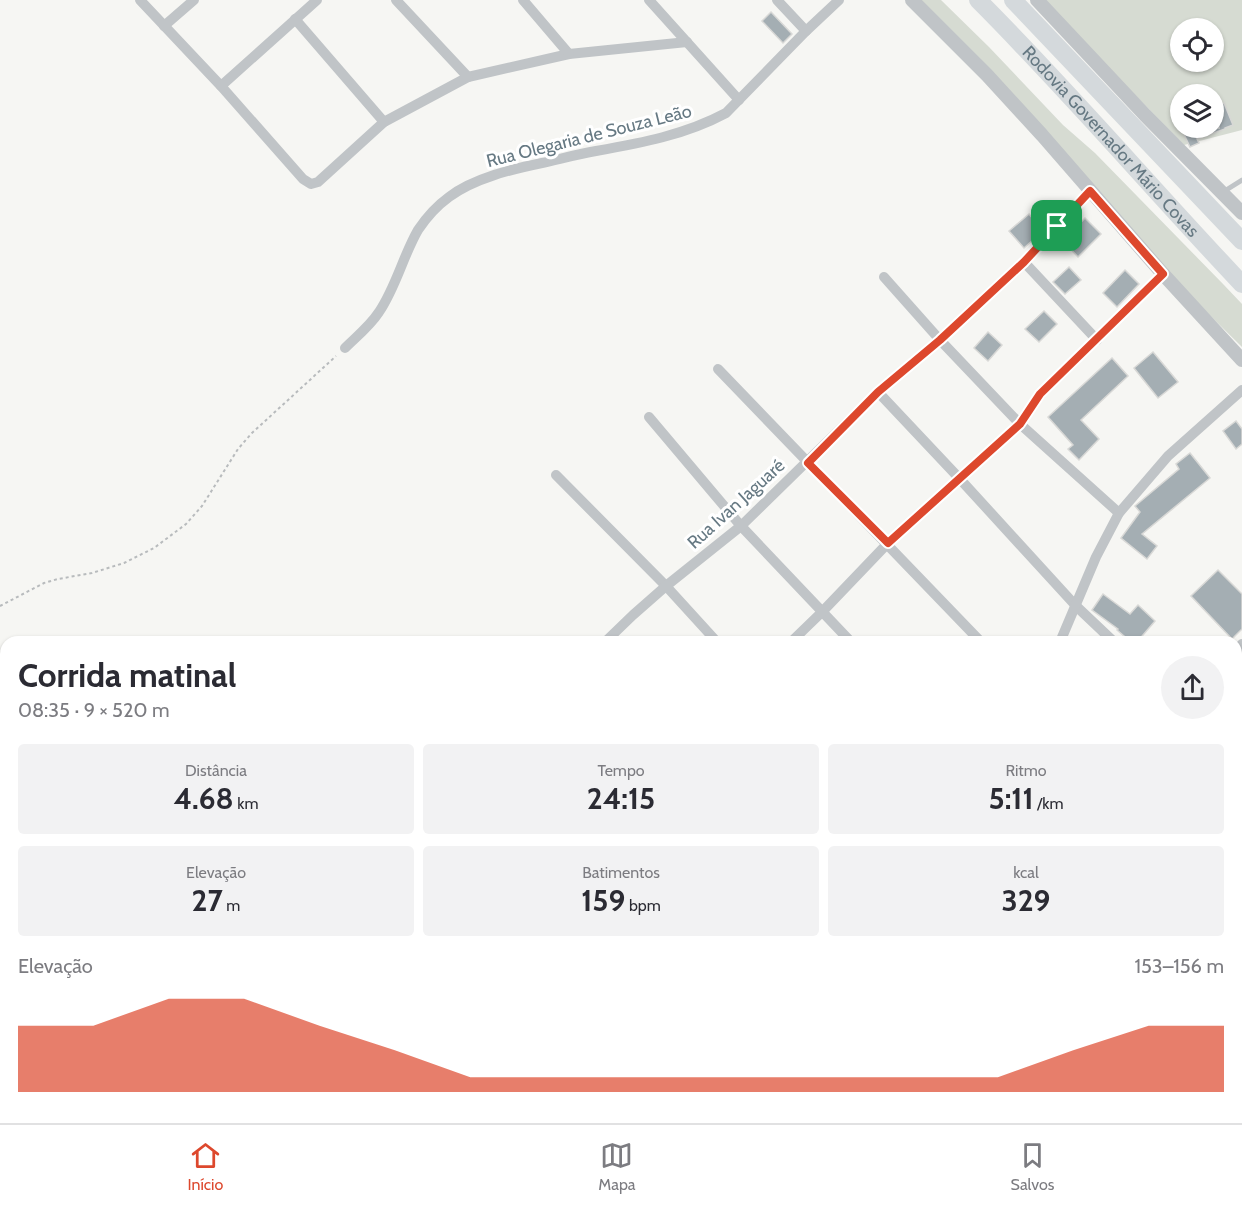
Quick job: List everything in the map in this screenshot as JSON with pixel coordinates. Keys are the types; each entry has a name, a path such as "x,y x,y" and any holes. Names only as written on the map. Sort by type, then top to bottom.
{"highway":[{"name":"Rodovia Governador Mário Covas","path":"978,0 1040,62 1194,234 1242,284"},
{"name":"Rodovia Governador Mário Covas","path":"1013,0 1242,241"}],"street":[{"path":"140,0 221,86 303,179 311,184 318,182 384,122 468,77 569,54 687,42"},
{"path":"164,26 194,0"},
{"path":"221,86 317,0"},
{"path":"396,0 468,77"},
{"path":"523,0 569,54"},
{"path":"649,0 740,100"},
{"path":"777,0 806,31"},
{"name":"Rua Olegaria de Souza Leão","path":"345,348 378,313 396,281 419,230 430,215 450,197 478,181 511,169 656,140 698,127 726,113 839,0"},
{"path":"912,0 987,75 1242,360"},
{"path":"1037,0 1145,115 1242,213"},
{"path":"295,19 384,122"},
{"name":"Rua Ivan Jaguaré","path":"614,636 633,615 666,586 741,526 808,463 878,392 940,340 1024,262 1090,191"},
{"path":"1024,262 1097,340"},
{"path":"797,636 888,543 1020,424 1040,394 1163,274"},
{"path":"884,277 1020,424 1119,513"},
{"path":"718,369 975,636"},
{"path":"1063,636 1096,557 1119,513 1168,456 1242,390"},
{"path":"878,392 1076,606 1108,636"},
{"path":"649,417 741,526 845,636"},
{"path":"556,476 666,586 712,636"}],"lane":[{"path":"1222,193 1242,180"}],"path":[{"path":"0,606 44,583 92,573 154,548 186,524 202,506 238,449 252,432 345,348"}],"shaded area":[{"path":"912,0 941,0 1224,285 1242,304 1242,347 1171,277"},
{"path":"1042,0 1242,0 1242,130 1224,135 1224,84 1170,84 1170,131"},
{"path":"1177,138 1211,138 1184,145"}],"building":[{"path":"771,12 792,34 783,43 762,21"},
{"path":"1224,103 1233,125 1224,129"},
{"path":"1186,138 1200,138 1197,139 1199,143 1190,147"},
{"path":"1029,214 1043,231 1024,248 1009,231"},
{"path":"1085,218 1101,234 1078,257 1063,241"},
{"path":"1069,267 1081,280 1065,294 1053,282"},
{"path":"1125,270 1139,284 1117,307 1103,293"},
{"path":"1044,311 1057,324 1039,342 1025,329"},
{"path":"988,332 1002,345 988,361 974,348"},
{"path":"1153,352 1178,382 1158,398 1134,368"},
{"path":"1112,358 1128,376 1081,420 1099,439 1079,460 1068,449 1073,445 1048,417"},
{"path":"1236,421 1242,429 1242,444 1236,449 1223,431"},
{"path":"1190,453 1210,478 1142,534 1157,546 1147,559 1121,538 1140,512 1135,506 1179,469 1176,464"},
{"path":"1218,570 1242,594 1242,629 1235,636 1229,636 1191,596"},
{"path":"1103,594 1130,614 1138,605 1155,621 1142,636 1124,636 1092,610"}],"route":[{"path":"1090,191 1163,274 1040,394 1020,424 888,543 808,463 878,392 940,340 1024,262 1057,226 1090,191"}]}
